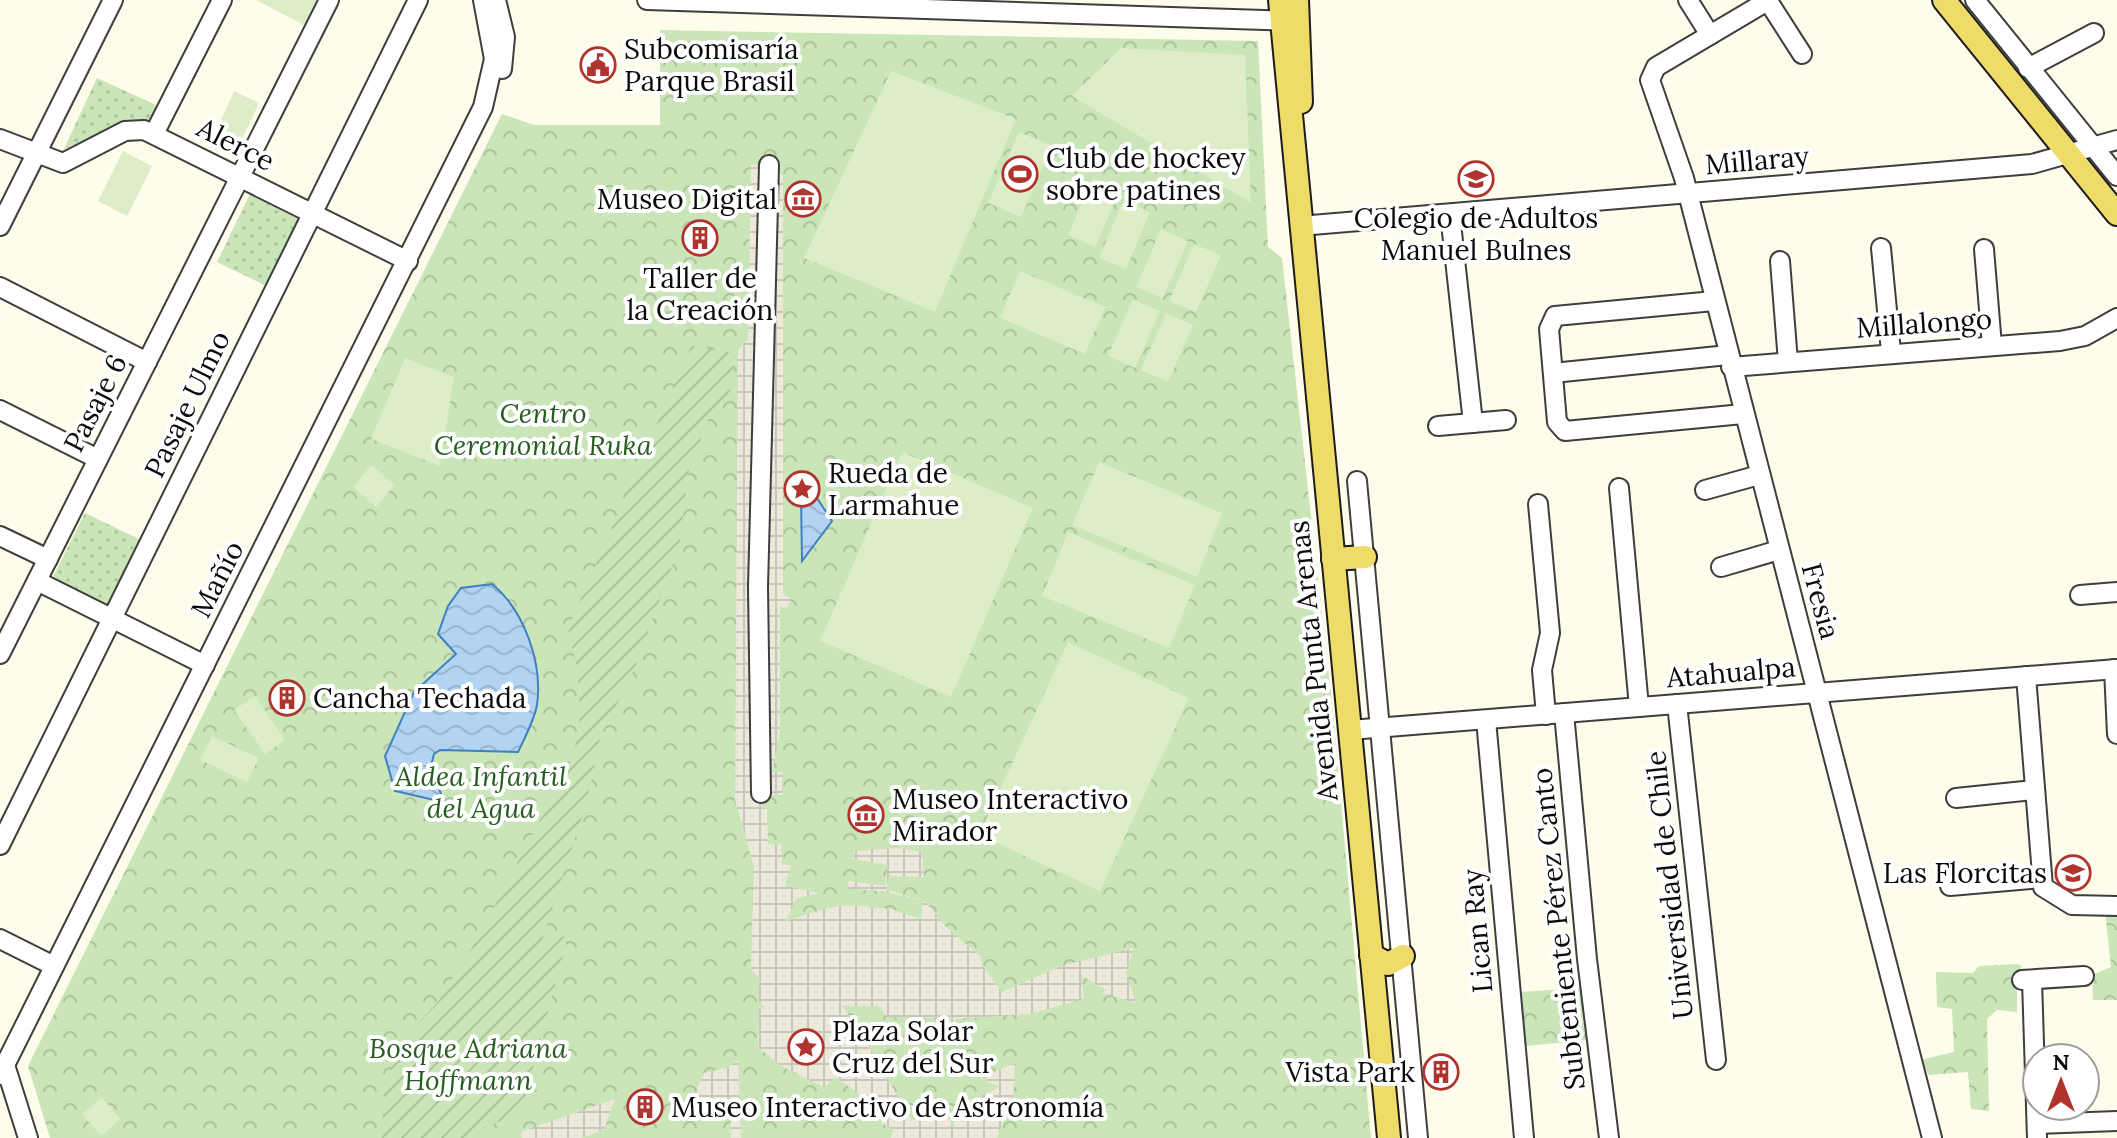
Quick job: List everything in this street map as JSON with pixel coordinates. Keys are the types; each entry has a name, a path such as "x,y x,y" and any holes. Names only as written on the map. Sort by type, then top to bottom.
{"main road":[{"path":"1944,0 2067,156 2117,214"},
{"name":"Avenida Punta Arenas","path":"1289,11 1301,104 1295,179 1389,1138"},
{"path":"1333,559 1365,557"},
{"path":"1371,955 1388,964 1403,956"}],"street":[{"path":"0,226 113,0"},
{"path":"154,134 222,0"},
{"name":"Pasaje 6","path":"0,653 329,0"},
{"name":"Pasaje Ulmo","path":"0,845 418,0"},
{"name":"Mañío","path":"483,0 494,59 483,107"},
{"name":"Mañío","path":"2,1070 499,79 505,56 505,37 496,0"},
{"path":"647,0 1289,11"},
{"path":"1688,0 1710,35 1768,0 1802,54"},
{"path":"1975,0 2117,176"},
{"path":"2028,68 2094,33"},
{"name":"Fresia","path":"1710,35 1656,67 1650,80 1688,195 1932,1138"},
{"name":"Alerce","path":"0,139 57,163 69,162 125,131 139,129 408,261"},
{"name":"Millaray","path":"1300,226 2032,164 2094,149 2117,140"},
{"path":"761,793 758,587 769,165"},
{"path":"1450,214 1473,423"},
{"path":"1881,248 1891,352"},
{"path":"1984,249 1992,346"},
{"path":"1780,261 1788,362"},
{"path":"0,287 147,362"},
{"path":"1714,301 1555,316 1550,322 1559,428 1565,431 1743,414"},
{"name":"Millalongo","path":"1553,373 1730,361 1788,362 2073,339 2117,318"},
{"path":"0,410 98,459"},
{"path":"1438,426 1506,420"},
{"path":"1705,490 1759,475"},
{"path":"1357,481 1418,1138"},
{"path":"1619,488 1639,707"},
{"name":"Subteniente Pérez Canto","path":"1538,504 1550,633 1542,670 1555,714 1609,1138"},
{"path":"0,536 48,559"},
{"path":"1721,567 1779,550"},
{"path":"37,581 205,665"},
{"path":"2080,595 2117,592"},
{"path":"2116,669 2117,734"},
{"name":"Atahualpa","path":"1350,730 2116,669"},
{"path":"2026,676 2041,878 2046,890 2072,905 2117,906"},
{"name":"Universidad de Chile","path":"1677,704 1716,1060"},
{"name":"Lican Ray","path":"1486,720 1524,1138"},
{"path":"1956,798 2034,790"},
{"path":"1950,886 2041,878"},
{"path":"0,939 54,966"},
{"path":"2084,976 2027,980 2037,1131 2117,1121"},
{"path":"2,1070 28,1138"}],"green space":[{"path":"256,0 317,0 304,25"},
{"path":"660,30 1258,41 1268,247 1282,258 1333,712 1371,1138 50,1138 28,1066 502,114 534,125 660,125"},
{"path":"1121,48 1245,55 1251,203 1072,96"},
{"path":"891,71 1016,119 935,312 804,258"},
{"path":"97,78 156,105 146,127 132,120 64,149"},
{"path":"234,91 259,103 236,152 212,141"},
{"name":"Club de hockey sobre patines","path":"1019,132 1052,146 1021,217 988,203"},
{"path":"123,151 152,166 127,216 98,201"},
{"path":"1093,178 1120,190 1095,247 1068,235"},
{"path":"250,194 299,218 266,286 217,262"},
{"path":"1123,201 1150,212 1126,269 1099,258"},
{"path":"1161,229 1188,241 1163,298 1136,287"},
{"path":"1194,244 1221,255 1196,312 1169,301"},
{"path":"1020,271 1105,307 1085,354 1000,318"},
{"path":"1133,299 1160,311 1135,368 1108,356"},
{"path":"1166,313 1193,325 1168,382 1141,370"},
{"name":"Bosque Adriana Hoffmann","path":"691,346 735,353 729,396 711,412 688,474 679,547 634,670 600,737 587,801 542,940 568,936 521,1113 477,1130 475,1138 382,1138 384,1087 403,1039 438,1002 478,938 574,755 580,713 577,668 568,628"},
{"path":"405,358 454,377 440,466 371,439"},
{"path":"902,452 1033,508 951,697 820,641"},
{"path":"1099,462 1222,513 1197,577 1072,525"},
{"path":"371,465 395,485 376,507 353,487"},
{"path":"85,513 141,540 109,607 52,579"},
{"path":"1068,532 1195,585 1169,648 1042,596"},
{"path":"1068,642 1189,698 1100,891 979,835"},
{"path":"255,696 285,740 265,754 234,710"},
{"path":"212,736 259,758 247,782 200,760"},
{"path":"2117,909 2117,1000 2093,1000 2092,975 2111,967 2105,910"},
{"path":"1979,966 2022,966 2017,977 2017,1012 1997,1010 1987,1019 1989,1111 1971,1109 1968,1072 1929,1075 1920,1060 1954,1052 1952,1009 1937,1007 1936,972 1973,973"},
{"path":"1581,988 1588,1040 1524,1046 1520,992"},
{"path":"102,1097 120,1119 101,1136 82,1114"}],"shaded area":[{"path":"751,164 783,175 783,594 792,599 787,608 780,606 780,732 772,772 782,772 782,795 763,795 762,808 767,809 768,844 781,844 782,864 791,865 785,886 819,893 796,899 786,921 849,905 891,909 921,919 923,901 945,926 980,956 982,965 1002,992 1064,965 1134,948 1126,973 1136,1003 1102,993 1106,990 1081,975 1084,999 1029,1014 955,1019 954,1035 947,1042 941,1032 945,1018 887,1017 879,1006 842,1006 858,1027 912,1121 921,1114 918,1100 937,1097 952,1125 974,1099 1000,1087 988,1082 986,1075 1016,1063 1013,1096 997,1138 891,1138 893,1130 882,1123 880,1115 861,1103 859,1094 836,1077 824,1087 781,1066 758,1047 759,1008 766,1009 758,1000 760,978 752,971 751,965 754,866 735,800 738,350 748,339"},
{"path":"899,848 922,852 924,877 889,876 886,889 923,901 882,891 848,889 848,881 885,886 888,865 853,859 854,851"},
{"path":"738,1060 741,1138 731,1138 730,1097 690,1103 704,1073 729,1067"},
{"path":"615,1099 604,1130 581,1138 522,1138 520,1132"}],"water":[{"path":"807,478 815,478 817,498 832,521 802,561 801,498 806,498"},
{"path":"492,584 522,623 534,655 537,705 526,735 518,752 440,750 434,754 431,766 441,794 434,800 395,791 385,756 414,692 456,654 438,634 448,606 461,588"}],"place":[{"name":"Subcomisaría Parque Brasil","path":"598,65"},
{"name":"Club de hockey sobre patines","path":"1020,174"},
{"name":"Colegio de Adultos Manuel Bulnes","path":"1476,179"},
{"name":"Museo Digital","path":"803,199"},
{"name":"Taller de la Creación","path":"700,238"},
{"name":"Rueda de Larmahue","path":"802,489"},
{"name":"Cancha Techada","path":"287,698"},
{"name":"Museo Interactivo Mirador","path":"866,815"},
{"name":"Las Florcitas","path":"2073,873"},
{"name":"Plaza Solar Cruz del Sur","path":"806,1047"},
{"name":"Vista Park","path":"1441,1072"},
{"name":"Museo Interactivo de Astronomía","path":"645,1107"}],"park label":[{"name":"Centro Ceremonial Ruka","path":"543,429"},
{"name":"Aldea Infantil del Agua","path":"481,792"}]}
